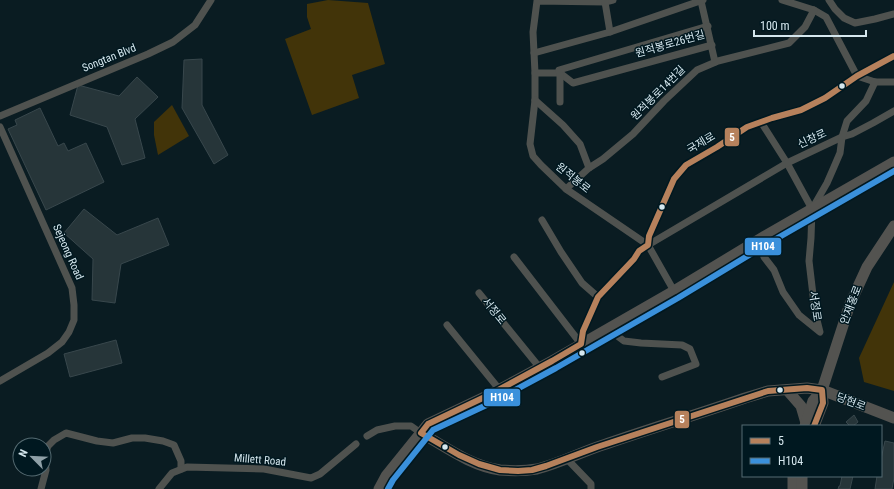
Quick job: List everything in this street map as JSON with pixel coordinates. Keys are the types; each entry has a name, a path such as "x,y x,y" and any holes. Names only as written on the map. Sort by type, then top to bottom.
{"street":[{"name":"Songtan Blvd","path":"0,116 148,54 173,42 195,25 211,0"},
{"name":"원적봉로","path":"613,0 605,2 536,1 533,32 536,73 535,100 530,144 533,156 566,189 648,245 674,291"},
{"path":"782,0 814,10 826,17 857,76 875,82 894,82"},
{"path":"829,0 844,18 855,23 875,20 894,14"},
{"path":"534,53 610,32 702,1 708,26"},
{"path":"605,2 610,32"},
{"name":"원적봉로14번길","path":"566,189 589,168 603,159 633,134 664,101 697,70 716,62 789,43 805,27 814,10"},
{"name":"원적봉로26번길","path":"536,73 560,73 573,83 712,45 708,26 559,70 560,73"},
{"path":"712,45 716,62"},
{"name":"국제로","path":"581,344 584,331 598,297 634,260 639,251 648,245 649,236 674,179 686,165 717,147 747,126 801,110 825,98 857,76 894,56"},
{"path":"560,73 560,102"},
{"path":"812,209 828,183 840,153 842,137 847,121 866,101 875,82"},
{"name":"원적봉로","path":"535,100 563,125 580,144 589,168"},
{"name":"신창로","path":"787,163 842,137 852,134 894,111"},
{"path":"761,122 787,163 812,209"},
{"name":"Sejeong Road","path":"0,127 72,288 74,320 69,332 62,342 48,353 0,381"},
{"path":"379,489 386,476 428,424 540,368 894,162"},
{"path":"648,245 787,163"},
{"name":"서정로","path":"764,258 774,270 783,292 799,315 820,332 809,261 812,209"},
{"path":"542,220 560,252 582,283 598,297"},
{"name":"안재홍로","path":"809,425 823,403 822,390 850,304 867,266 894,226"},
{"path":"514,257 581,344"},
{"name":"서정로","path":"479,293 540,368"},
{"path":"447,325 499,389"},
{"path":"608,329 624,341 682,345 690,349 696,364 662,376"},
{"name":"당현로","path":"421,433 456,454 481,465 499,470 518,471 536,469 603,445 745,398 768,392 807,388 822,390 894,418"},
{"path":"787,390 801,406 809,425"},
{"path":"367,436 377,430 395,426 411,426 421,433"},
{"path":"41,489 46,470 45,456 48,446 54,440 66,433 113,443 132,438 144,438 163,441 174,445 181,461 181,469 172,473 160,489"},
{"name":"Millett Road","path":"181,469 187,467 264,469 311,478 320,474 356,444"},
{"path":"567,459 591,484 591,489"},
{"path":"793,477 793,489"},
{"path":"802,477 802,489"}],"shaded area":[{"path":"328,0 368,3 385,64 352,75 359,98 312,115 285,39 311,29 307,17 307,4"},
{"path":"172,105 189,136 158,155 154,135 154,122"},
{"path":"894,282 894,391 864,382 859,358"}],"building":[{"path":"202,59 202,105 228,155 214,164 182,108 184,60"},
{"path":"137,77 158,97 135,119 145,158 122,165 107,127 70,115 78,85 119,96"},
{"path":"40,108 58,146 64,143 68,151 86,143 104,182 46,210 8,129 17,125 15,120"},
{"path":"84,209 117,235 158,218 169,245 121,264 115,303 92,300 93,259 64,233"},
{"path":"116,340 122,363 70,377 64,354"},
{"path":"854,415 858,422 854,425 849,425 846,422"},
{"path":"885,441 894,443 894,478 892,489 875,489 877,477 882,477 882,454"},
{"path":"842,477 853,477 850,489 838,489"}],"transit line":[{"name":"5","path":"814,425 823,403 822,390 807,388 768,391 597,447 546,466 532,470 518,471 500,470 479,464 459,455 421,433 428,424 489,395 581,344 583,331 598,297 634,259 639,251 648,245 649,236 674,179 686,165 747,127 801,110 825,98 857,76 894,56"},
{"name":"H104","path":"388,489 393,480 433,430 493,402 556,368 894,171"}]}
